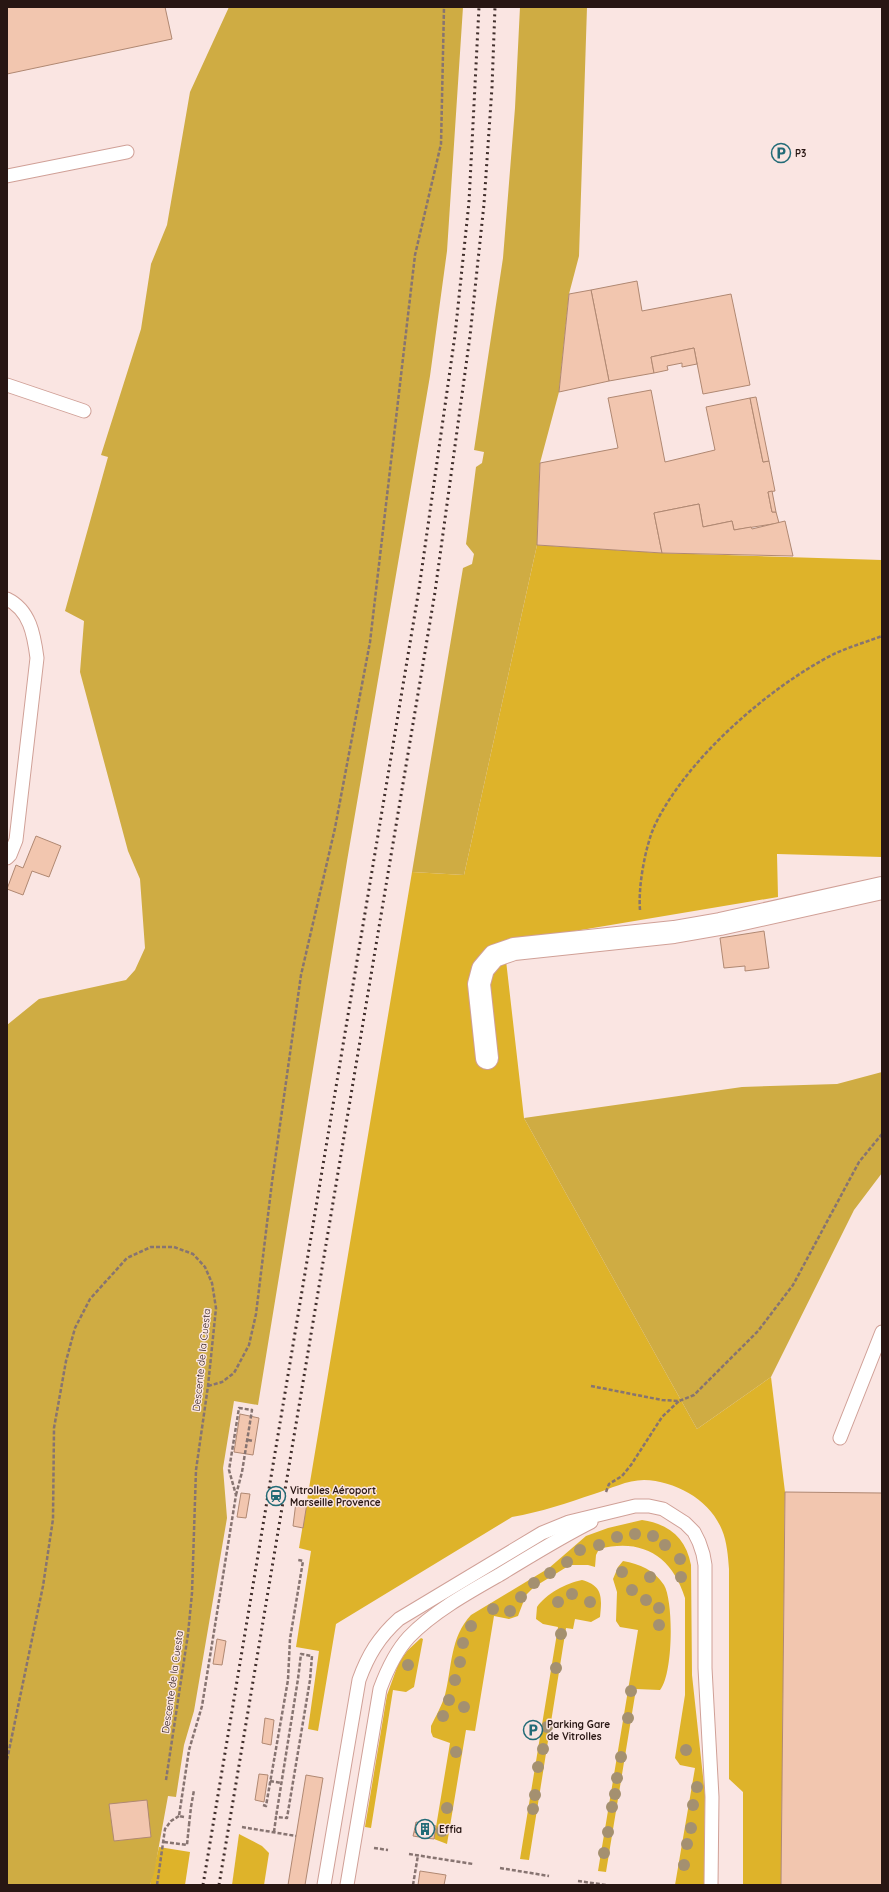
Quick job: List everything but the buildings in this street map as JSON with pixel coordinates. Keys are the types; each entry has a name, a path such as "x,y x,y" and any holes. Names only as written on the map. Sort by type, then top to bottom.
{"street":[{"path":"487,1058 479,984 482,969 494,956 514,949 642,936 720,924 882,888"}],"lane":[{"path":"7,176 127,152"},
{"path":"7,385 84,410"},
{"path":"7,599 21,609 29,622 34,638 37,658 16,840 10,855 7,858"},
{"path":"840,1438 882,1332"},
{"path":"324,1885 360,1680 365,1662 384,1633 399,1619 542,1533 569,1522 635,1506 648,1506 663,1509 675,1515 694,1532 703,1554 705,1668 712,1797 711,1885"},
{"path":"347,1885 380,1689 386,1671 395,1655 409,1637 424,1623 472,1590 568,1534 620,1509"}],"path":[{"path":"208,1386 222,1382 234,1373 249,1345 256,1314 272,1182 301,975 335,828 370,642 416,255 441,144 444,7"},
{"path":"642,936 640,902 642,869 654,827 677,787 733,725 788,682 834,654 882,636"},
{"path":"606,1495 605,1489 609,1484 622,1476 662,1417 679,1401 694,1395 758,1331 793,1285 859,1162 882,1134"},
{"name":"Descente de la Cuesta","path":"7,1760 43,1586 52,1519 54,1428 66,1361 75,1328 90,1299 127,1258 151,1247 174,1247 193,1254 205,1267 212,1283 216,1308 208,1386 196,1470 192,1593 188,1634 166,1780"},
{"path":"591,1386 662,1400 679,1401"},
{"path":"179,1816 190,1750 202,1706 236,1495 248,1440 252,1410 239,1408 230,1470 236,1495"},
{"path":"248,1440 253,1441"},
{"path":"263,1805 266,1806 288,1680 290,1639 304,1560 298,1560"},
{"path":"274,1832 276,1817 298,1679 300,1654 312,1656 310,1680 287,1818 276,1817"},
{"path":"270,1781 282,1783"},
{"path":"164,1842 187,1845 194,1790"},
{"path":"157,1885 165,1829 171,1821 179,1816 184,1817"},
{"path":"242,1827 296,1836"},
{"path":"409,1854 473,1864"},
{"path":"413,1885 418,1855"},
{"path":"500,1868 549,1876"},
{"path":"578,1881 606,1885"}],"shaded area":[{"path":"229,7 463,7 447,251 430,376 347,861 258,1405 234,1401 223,1468 227,1518 194,1711 184,1745 176,1797 168,1796 154,1873 150,1885 7,1885 7,1025 39,999 126,980 135,970 145,948 140,879 128,851 80,672 84,621 65,611 108,457 101,455 141,329 151,264 167,225 190,92"},
{"path":"520,7 587,7 579,256 569,294 559,392 540,463 537,545 464,875 412,872 463,568 472,564 474,554 466,544 476,467 482,463 484,452 474,450 503,258 515,108"},
{"path":"537,545 662,553 882,560 882,857 777,854 778,897 504,943 524,1118 697,1429 771,1377 785,1492 781,1885 743,1885 743,1792 729,1779 729,1569 725,1539 717,1519 700,1501 680,1488 668,1484 644,1480 631,1481 554,1507 512,1517 336,1624 318,1731 308,1729 319,1651 296,1647 311,1551 299,1548 412,872 464,875"},
{"path":"882,1072 882,1173 854,1210 771,1377 697,1429 524,1118 742,1087 837,1084"},
{"path":"642,1520 660,1525 675,1534 685,1547 689,1555 691,1565 692,1675 705,1795 704,1885 675,1885 695,1768 680,1765 675,1758 685,1695 685,1598 672,1571 663,1561 642,1549 629,1546 615,1546 599,1549 596,1555 595,1567 588,1565 570,1565 534,1587 526,1595 518,1616 509,1619 494,1616 475,1731 466,1730 447,1844 434,1839 450,1743 433,1737 431,1726 441,1707 445,1695 455,1643 464,1624 471,1615 549,1568 586,1536 608,1528"},
{"path":"623,1561 646,1568 656,1575 664,1585 669,1606 671,1638 668,1670 660,1690 636,1689 606,1872 598,1871 638,1630 620,1627 616,1621 617,1592 613,1579 618,1567"},
{"path":"582,1580 589,1582 600,1593 600,1617 591,1622 575,1619 573,1629 566,1628 529,1860 520,1859 558,1627 543,1624 536,1619 537,1607 541,1602 557,1590"},
{"path":"421,1638 423,1639 414,1687 406,1692 393,1690 371,1828 365,1827 387,1695 399,1662 408,1650"},
{"path":"239,1834 262,1846 269,1853 264,1885 232,1885"},
{"path":"159,1847 190,1852 185,1885 150,1885"}],"railway":[{"path":"203,1885 419,589 455,335 469,202 479,7"},
{"path":"219,1885 435,592 470,336 484,204 492,87 495,7"}],"place":[{"name":"P3","path":"781,153"},
{"name":"Vitrolles Aéroport Marseille Provence","path":"276,1496"},
{"name":"Parking Gare de Vitrolles","path":"533,1730"},
{"name":"Effia","path":"425,1829"}]}
